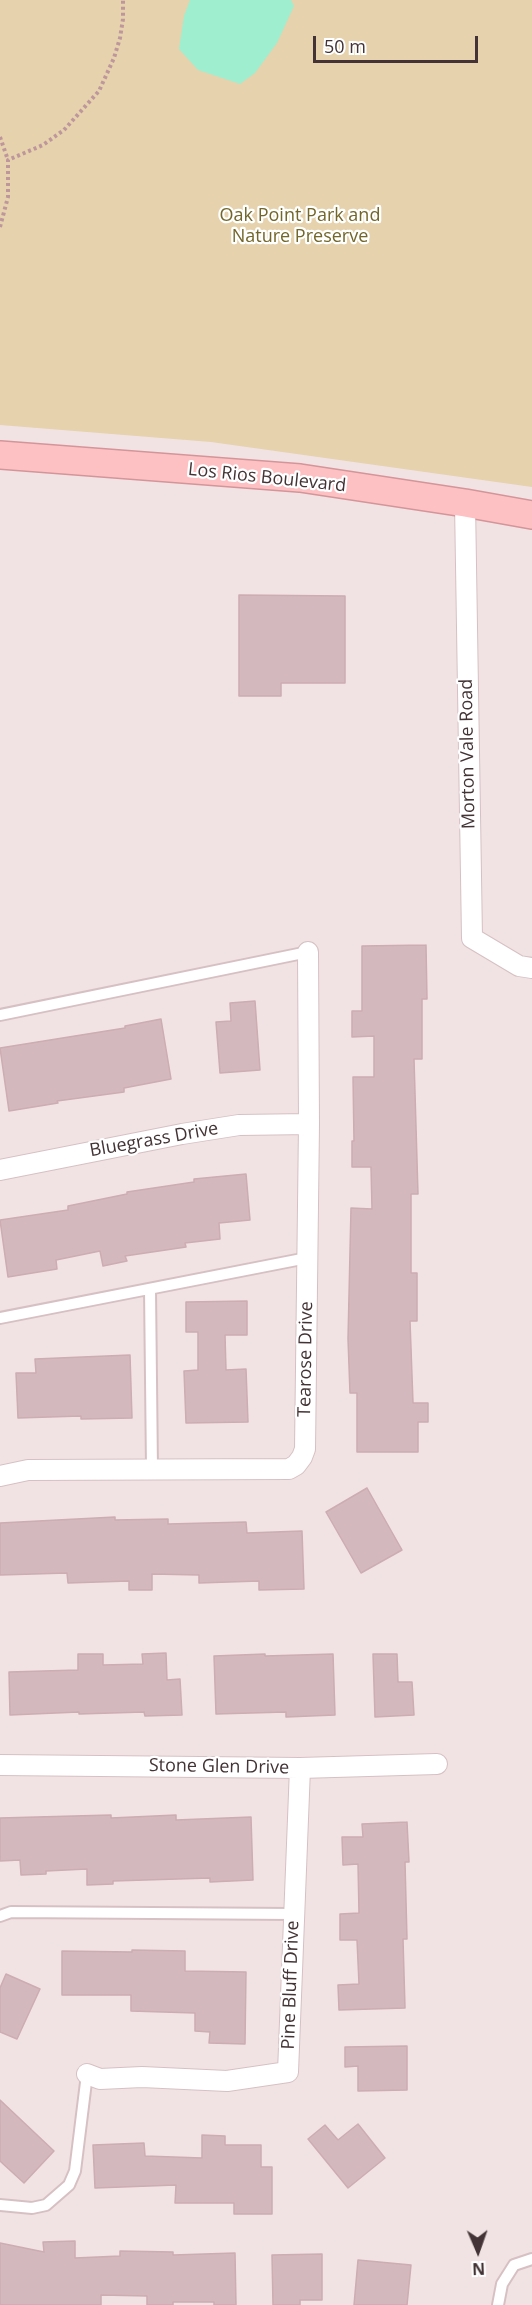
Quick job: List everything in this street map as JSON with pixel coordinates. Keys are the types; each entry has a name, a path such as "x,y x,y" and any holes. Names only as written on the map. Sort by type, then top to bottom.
{"street":[{"name":"Los Rios Boulevard","path":"0,454 300,478 465,502 532,515"},
{"name":"Morton Vale Road","path":"465,502 472,938 519,966 532,968"},
{"name":"Tearose Drive","path":"0,1476 28,1470 289,1469 296,1465 302,1457 305,1449 309,1124 308,952"},
{"name":"Bluegrass Drive","path":"0,1170 227,1127 309,1124"},
{"name":"Stone Glen Drive","path":"0,1765 300,1768 437,1764"},
{"name":"Pine Bluff Drive","path":"87,2074 99,2079 142,2077 227,2081 288,2072 300,1768"}],"lane":[{"path":"0,1015 308,952"},
{"path":"0,1318 307,1258"},
{"path":"150,1289 152,1470"},
{"path":"0,1916 11,1912 294,1914"},
{"path":"0,2205 32,2208 46,2205 69,2186 75,2171 87,2074"},
{"path":"498,2305 502,2284 514,2265 532,2259"}],"path":[{"path":"8,160 43,145 64,130 99,91 120,38 123,0"},
{"path":"0,137 8,160 8,197 0,227"}],"green space":[{"name":"Oak Point Park and Nature Preserve","path":"0,0 532,0 532,487 211,442 0,425"}],"shaded area":[{"path":"190,0 291,0 294,6 277,43 255,73 240,84 198,70 179,49 184,16"}],"building":[{"path":"239,595 345,596 345,683 281,683 281,696 239,696"},
{"path":"426,945 427,999 422,999 422,1059 414,1059 418,1194 411,1194 411,1273 417,1273 417,1321 410,1321 413,1403 428,1403 428,1422 418,1422 418,1452 357,1452 357,1393 350,1393 348,1339 351,1208 372,1209 371,1167 352,1167 353,1077 374,1077 374,1036 352,1037 352,1011 362,1011 362,946"},
{"path":"255,1001 260,1070 220,1073 216,1022 231,1021 230,1003"},
{"path":"161,1019 171,1079 124,1088 124,1092 57,1101 58,1103 9,1111 0,1048 125,1028 125,1026"},
{"path":"246,1174 250,1220 219,1223 220,1239 185,1243 186,1247 125,1256 127,1261 103,1266 100,1251 56,1260 57,1269 8,1277 0,1220 68,1210 68,1206 127,1194 127,1192 194,1182 194,1179"},
{"path":"247,1301 247,1335 225,1335 226,1370 246,1369 248,1422 186,1423 184,1371 198,1370 198,1332 186,1332 186,1302"},
{"path":"130,1355 132,1418 81,1419 81,1416 18,1418 16,1373 36,1373 35,1359"},
{"path":"367,1488 402,1550 361,1573 326,1512"},
{"path":"115,1517 115,1520 168,1519 168,1524 246,1522 247,1533 302,1531 304,1589 259,1590 259,1581 199,1583 199,1575 152,1574 152,1590 129,1590 129,1581 68,1583 67,1573 0,1575 0,1523"},
{"path":"166,1653 167,1680 180,1679 182,1715 145,1716 144,1712 79,1714 79,1712 10,1715 9,1672 78,1670 78,1654 103,1654 103,1665 143,1664 142,1654"},
{"path":"265,1654 265,1656 333,1654 335,1715 286,1717 286,1712 216,1714 214,1656"},
{"path":"373,1654 397,1654 398,1682 412,1682 414,1715 375,1717"},
{"path":"111,1815 111,1818 176,1815 176,1820 251,1817 253,1880 210,1882 210,1878 113,1881 113,1884 87,1885 87,1869 21,1875 20,1860 0,1861 0,1818"},
{"path":"407,1822 409,1862 405,1862 407,1939 403,1939 405,2008 339,2010 338,1985 359,1984 357,1940 340,1940 340,1914 359,1913 358,1864 343,1865 342,1837 363,1837 362,1824"},
{"path":"132,1950 185,1951 185,1971 246,1972 245,2044 209,2043 210,2032 195,2031 195,2013 131,2011 131,1995 62,1995 62,1951 132,1952"},
{"path":"6,1974 40,1989 17,2039 0,2032 0,1988"},
{"path":"407,2046 407,2090 358,2091 358,2066 345,2067 345,2047"},
{"path":"0,2100 54,2151 24,2183 0,2161"},
{"path":"358,2124 385,2158 348,2188 308,2139 325,2125 338,2140"},
{"path":"202,2135 225,2136 225,2145 261,2145 261,2167 272,2167 272,2214 234,2214 234,2203 175,2203 176,2185 95,2188 93,2145 144,2143 145,2156 202,2158"},
{"path":"75,2241 75,2258 120,2256 120,2251 173,2252 173,2255 235,2253 236,2305 214,2305 214,2302 173,2302 173,2305 147,2305 147,2296 101,2295 101,2305 0,2305 0,2243 44,2252 43,2242"},
{"path":"322,2254 322,2300 300,2300 300,2305 273,2305 272,2255"},
{"path":"358,2260 411,2265 407,2305 354,2305"}]}
